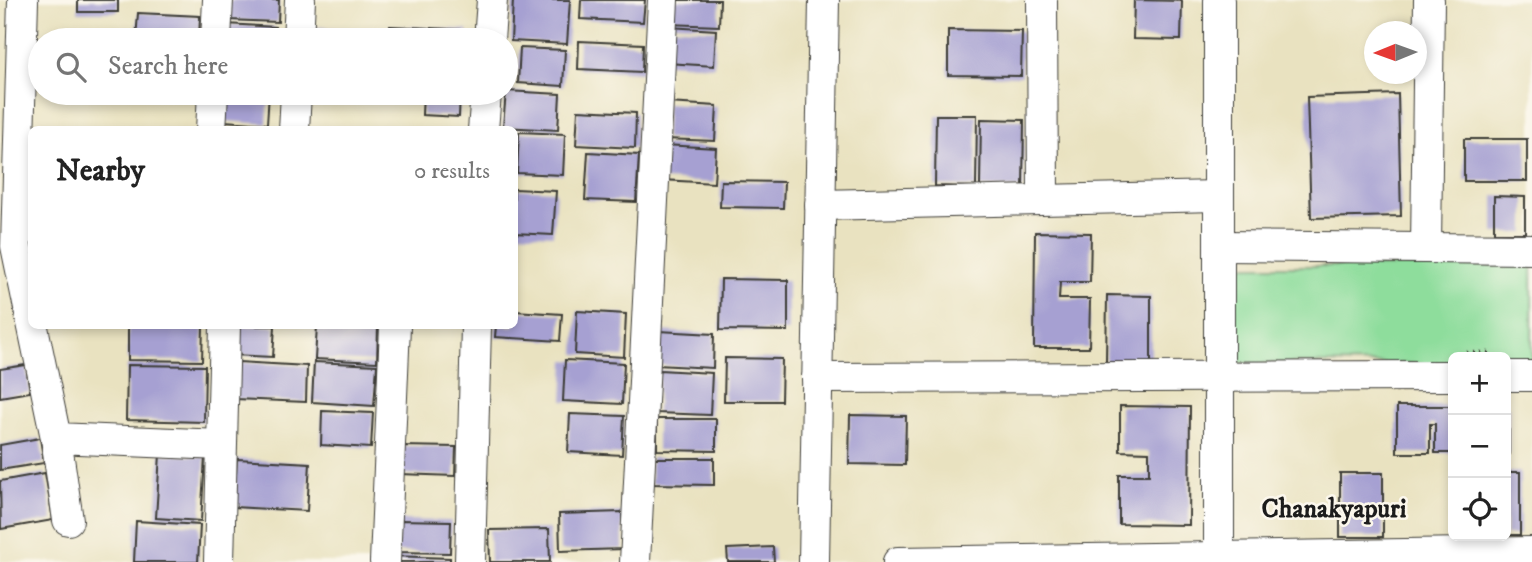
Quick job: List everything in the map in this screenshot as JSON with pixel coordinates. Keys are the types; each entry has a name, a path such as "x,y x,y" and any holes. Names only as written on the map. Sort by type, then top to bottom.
{"street":[{"path":"23,0 8,247 28,292"},
{"path":"217,28 218,0"},
{"path":"299,28 300,0"},
{"path":"490,28 492,0"},
{"path":"635,562 663,0"},
{"path":"814,562 824,0"},
{"path":"1042,0 1043,198"},
{"path":"1219,0 1219,559"},
{"path":"1426,248 1429,0"},
{"path":"211,126 212,105"},
{"path":"294,126 295,105"},
{"path":"483,126 485,105"},
{"path":"820,205 1219,196"},
{"path":"1219,246 1532,249"},
{"path":"35,329 68,520"},
{"path":"219,562 225,329"},
{"path":"385,562 395,329"},
{"path":"470,562 476,329"},
{"path":"817,378 1448,376"},
{"path":"1511,376 1532,376"},
{"path":"56,438 221,445"},
{"path":"898,562 1532,552"}],"green space":[{"path":"1232,266 1532,266 1532,364 1511,364 1511,352 1448,352 1448,364 1232,363"}],"building":[{"path":"78,0 118,0 118,12 78,12"},
{"path":"230,0 279,0 278,22 229,20"},
{"path":"513,0 570,0 567,44 518,41 518,28 512,28"},
{"path":"581,0 645,0 643,22 580,19"},
{"path":"669,0 720,0 719,26 668,24"},
{"path":"1134,0 1182,1 1181,40 1133,39"},
{"path":"138,13 200,16 200,28 137,28"},
{"path":"226,24 275,27 275,28 226,28"},
{"path":"390,26 428,28 390,28"},
{"path":"669,27 716,30 714,66 667,63"},
{"path":"948,30 1022,31 1021,76 948,75"},
{"path":"579,41 643,44 642,72 578,69"},
{"path":"520,48 565,50 563,86 518,83"},
{"path":"518,92 560,94 558,130 503,126 505,105 518,105"},
{"path":"1398,94 1401,216 1311,218 1307,97"},
{"path":"667,103 717,106 715,141 665,139"},
{"path":"225,105 268,105 267,124 224,121"},
{"path":"422,105 460,105 459,117 422,115"},
{"path":"578,110 636,113 635,148 576,145"},
{"path":"936,115 977,115 976,187 935,186"},
{"path":"981,119 1024,120 1023,188 980,187"},
{"path":"519,132 565,134 563,175 518,173"},
{"path":"1464,139 1527,139 1527,181 1464,181"},
{"path":"664,145 716,148 714,183 662,180"},
{"path":"588,152 639,155 636,202 585,200"},
{"path":"721,181 784,182 783,208 720,207"},
{"path":"518,189 556,191 553,235 518,233"},
{"path":"1494,196 1525,197 1525,233 1494,233"},
{"path":"1035,232 1091,233 1090,282 1060,282 1059,299 1090,299 1089,348 1034,348"},
{"path":"721,279 788,280 788,331 720,330"},
{"path":"1107,295 1151,296 1151,362 1106,362"},
{"path":"518,311 562,314 560,341 495,337 496,329 518,329"},
{"path":"577,311 626,314 624,357 575,354"},
{"path":"128,329 203,329 202,361 128,360"},
{"path":"235,329 275,329 273,357 233,355"},
{"path":"317,329 378,329 377,362 315,359"},
{"path":"658,331 714,334 713,368 657,365"},
{"path":"725,358 782,359 781,401 724,401"},
{"path":"565,360 624,363 622,404 563,401"},
{"path":"238,362 307,366 306,402 236,399"},
{"path":"314,362 377,365 374,406 312,402"},
{"path":"26,365 30,392 0,397 0,369"},
{"path":"127,365 205,366 204,422 126,420"},
{"path":"659,370 712,373 710,415 657,413"},
{"path":"1120,406 1190,407 1189,525 1119,524 1119,475 1149,475 1149,452 1120,451"},
{"path":"1397,406 1448,406 1448,453 1435,453 1435,424 1430,424 1430,453 1397,453"},
{"path":"322,411 373,413 371,448 321,445"},
{"path":"570,414 624,416 622,455 568,452"},
{"path":"850,415 906,416 905,465 849,464"},
{"path":"657,419 716,419 716,451 657,450"},
{"path":"40,438 44,463 0,470 0,445"},
{"path":"401,446 456,447 455,476 400,474"},
{"path":"160,454 205,457 201,521 156,518"},
{"path":"651,458 714,458 714,485 651,484"},
{"path":"237,459 310,463 307,511 234,507"},
{"path":"1511,472 1520,472 1520,535 1511,535"},
{"path":"45,473 53,520 1,529 0,481"},
{"path":"1340,473 1383,473 1383,537 1340,537"},
{"path":"622,512 623,549 560,551 559,514"},
{"path":"398,520 451,521 450,553 397,552"},
{"path":"136,521 200,525 198,562 134,562"},
{"path":"549,529 550,562 490,562 489,530"},
{"path":"773,547 774,562 728,562 727,549"},
{"path":"391,556 450,558 450,562 390,562"}],"district":[{"name":"Chanakyapuri","path":"1334,508"}]}
